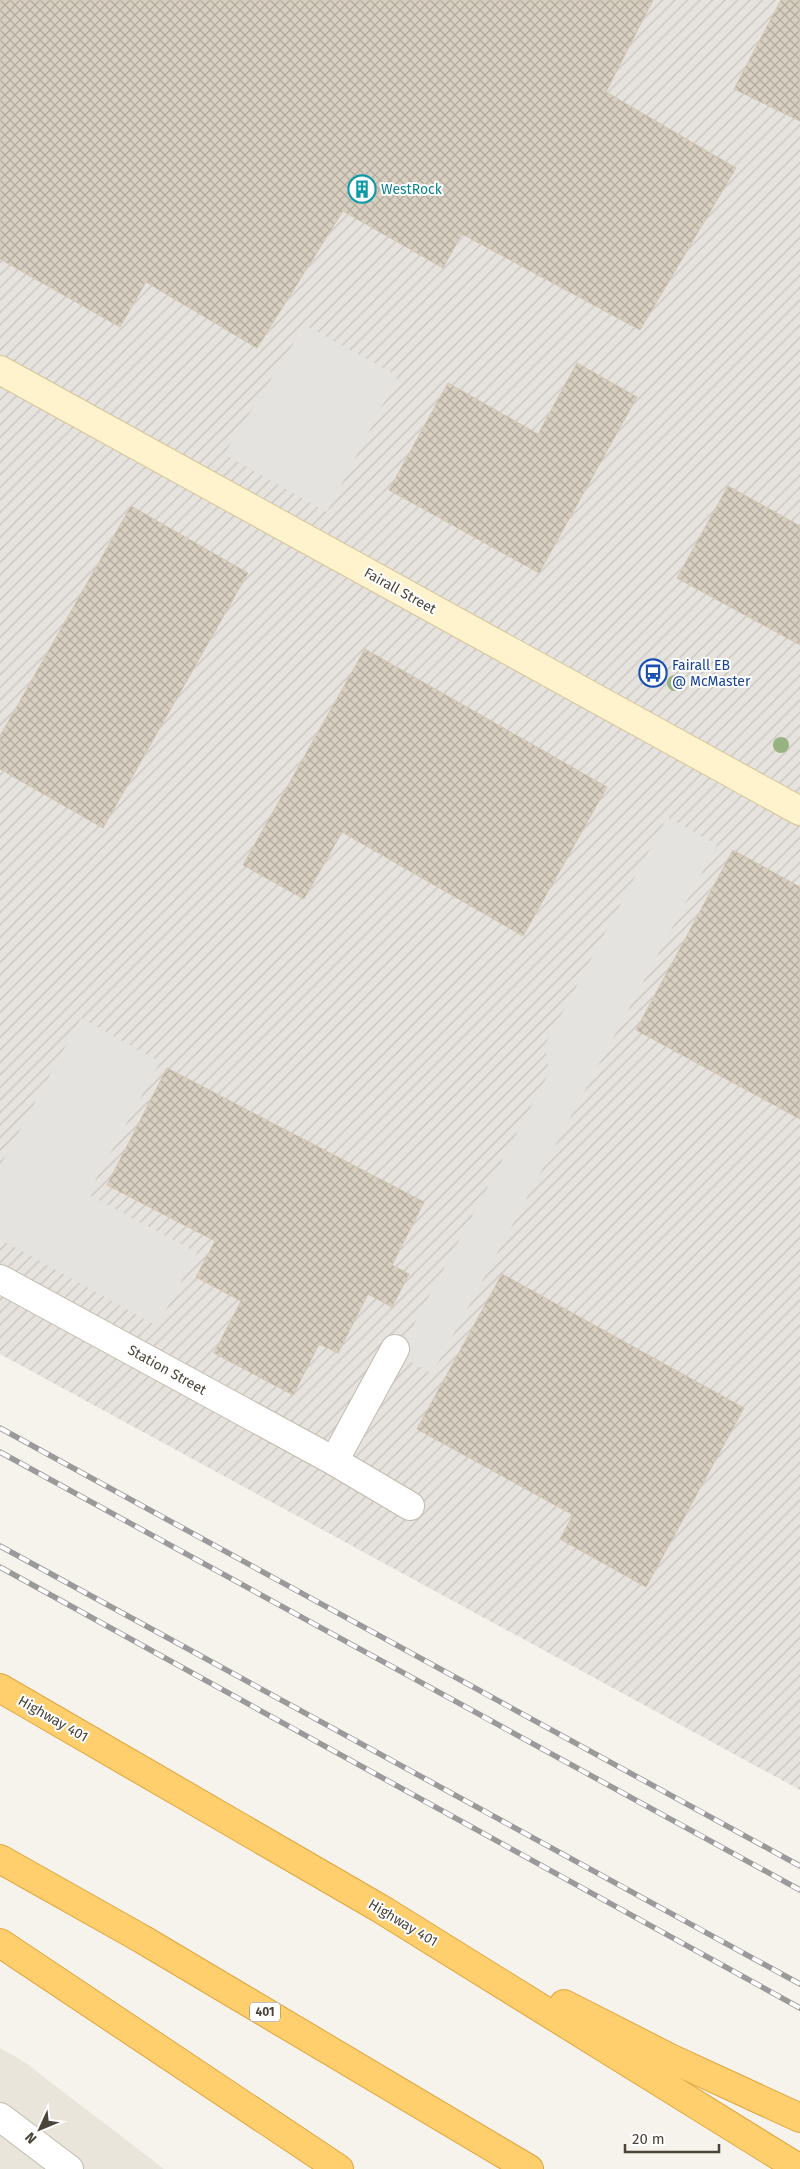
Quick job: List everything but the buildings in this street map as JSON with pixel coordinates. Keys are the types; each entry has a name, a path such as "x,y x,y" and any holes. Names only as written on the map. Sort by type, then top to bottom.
{"highway":[{"name":"Highway 401","path":"0,1688 381,1910 800,2169"},
{"name":"401","path":"0,1859 142,1939 529,2169"},
{"path":"381,1910 670,2058 800,2118"},
{"path":"0,1943 339,2169"}],"street":[{"name":"Fairall Street","path":"0,370 800,811"},
{"name":"Station Street","path":"0,1279 334,1461 410,1506"},
{"path":"334,1461 395,1349"},
{"path":"0,2117 69,2169"}],"shaded area":[{"path":"0,0 800,0 800,1790 0,1354"},
{"path":"305,325 398,376 327,512 224,454"},
{"path":"667,817 717,845 432,1374 398,1354 549,1073 545,1045"},
{"path":"81,1018 160,1062 88,1194 197,1253 157,1326 0,1239 0,1166"},
{"path":"0,2048 23,2061 164,2169 0,2169"}],"railway":[{"path":"0,1428 800,1866"},
{"path":"0,1452 800,1890"},
{"path":"0,1546 800,1984"},
{"path":"0,1567 800,2008"}],"place":[{"name":"WestRock","path":"362,189"},
{"name":"Fairall EB @ McMaster","path":"653,673"}]}
